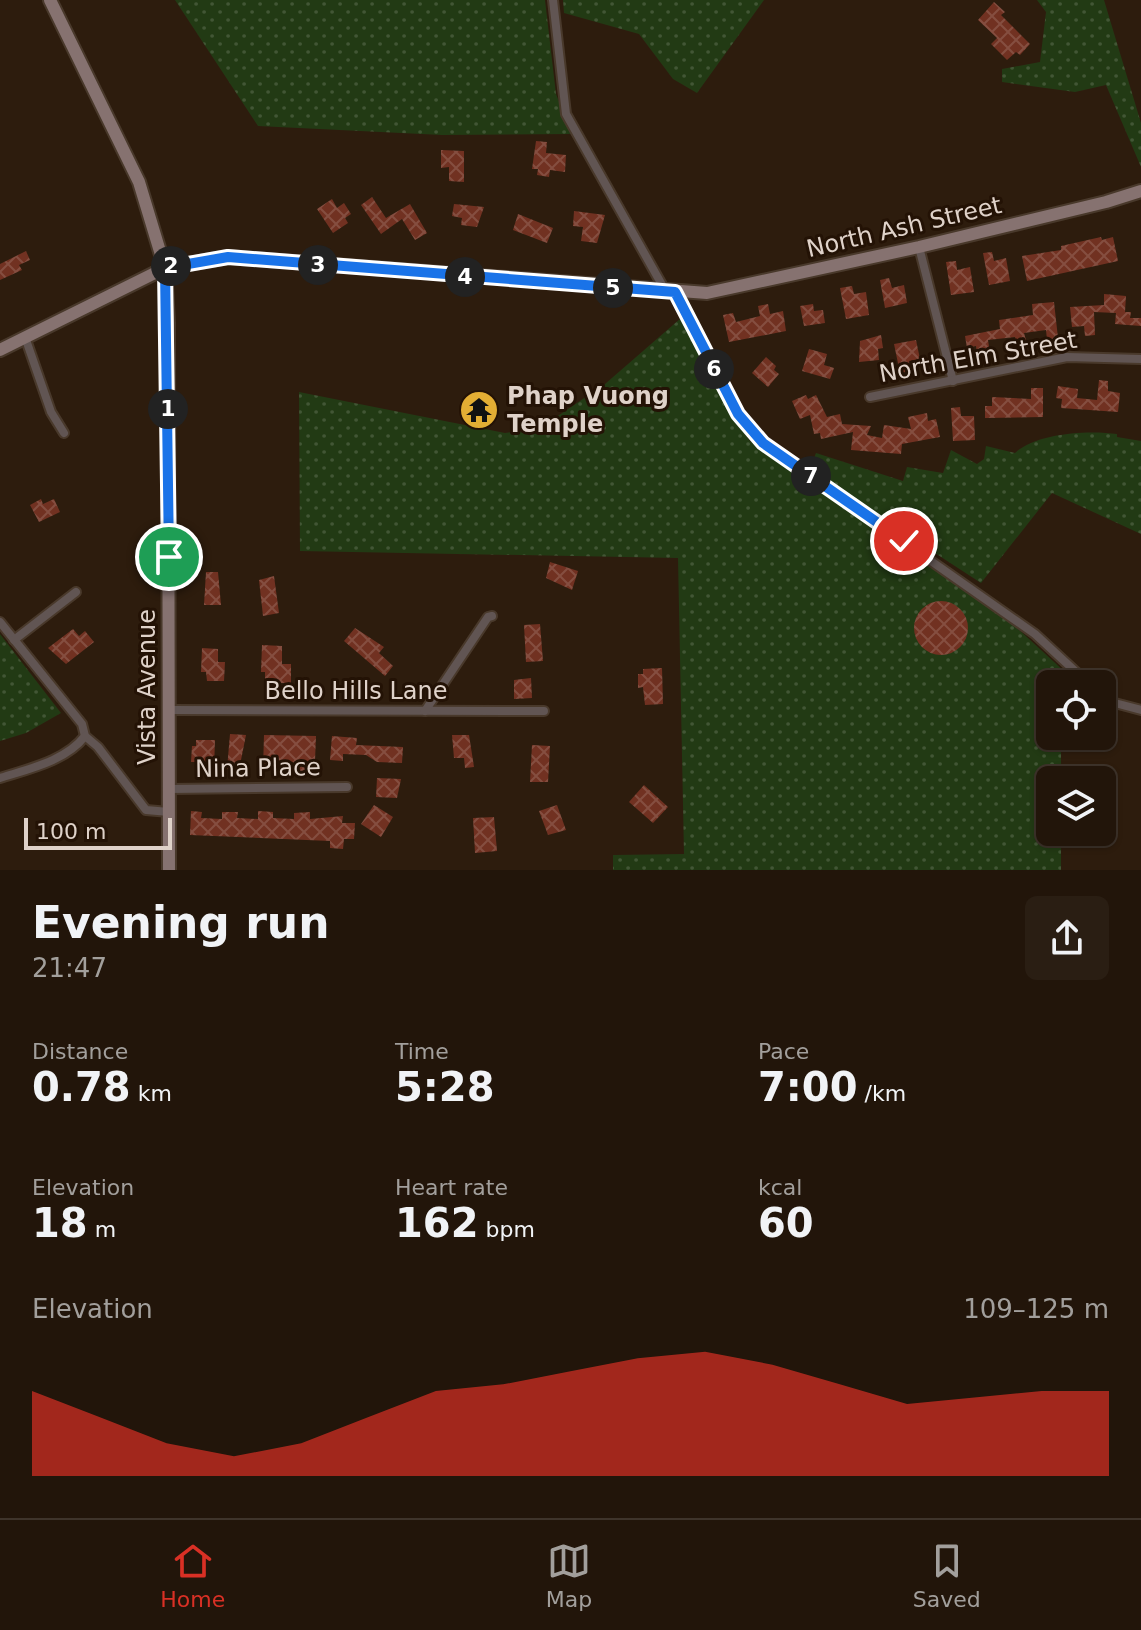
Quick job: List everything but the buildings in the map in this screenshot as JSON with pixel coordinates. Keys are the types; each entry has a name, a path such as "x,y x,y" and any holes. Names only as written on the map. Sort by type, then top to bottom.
{"main road":[{"name":"Vista Avenue","path":"50,0 139,182 165,268 168,323 169,870"},
{"name":"North Ash Street","path":"0,350 165,268 228,257 707,293 919,247 1141,191"}],"street":[{"path":"553,0 566,114 738,414 763,443 1035,634 1074,670"},
{"path":"919,247 953,381"},
{"path":"25,337 51,412 64,433"},
{"name":"North Elm Street","path":"870,397 1067,357 1141,359"},
{"path":"14,640 76,592"},
{"path":"425,711 488,617 492,616"},
{"path":"0,623 82,724 85,736 98,747 146,810 169,812"},
{"path":"1116,703 1141,710"},
{"name":"Bello Hills Lane","path":"169,710 544,711"},
{"path":"0,778 40,765 73,748 85,736"},
{"name":"Nina Place","path":"169,789 347,787"}],"green space":[{"path":"175,0 545,0 556,94 572,134 442,135 258,126"},
{"path":"563,0 764,0 697,93 673,79 639,34 564,13"},
{"path":"1037,0 1104,0 1141,123 1141,167 1106,85 1075,92 1002,82 1002,69 1040,62 1046,12"},
{"path":"681,318 727,408 750,441 1005,617 1063,670 1036,670 1036,750 1061,750 1061,766 1036,766 1036,846 1061,846 1061,870 613,870 613,855 684,854 678,558 300,551 299,392 505,433 540,428 605,384"},
{"path":"1063,434 1117,434 1117,437 1141,441 1141,534 1052,493 981,583 809,471 816,453 903,481 907,467 943,473 951,450 977,464 984,459 986,446 1015,453 1036,441"},
{"path":"0,634 61,713 26,733 0,741"}],"place":[{"name":"Phap Vuong Temple","path":"479,410"}],"route":[{"path":"169,557 165,268 228,257 675,292 738,414 763,443 904,541"}]}
